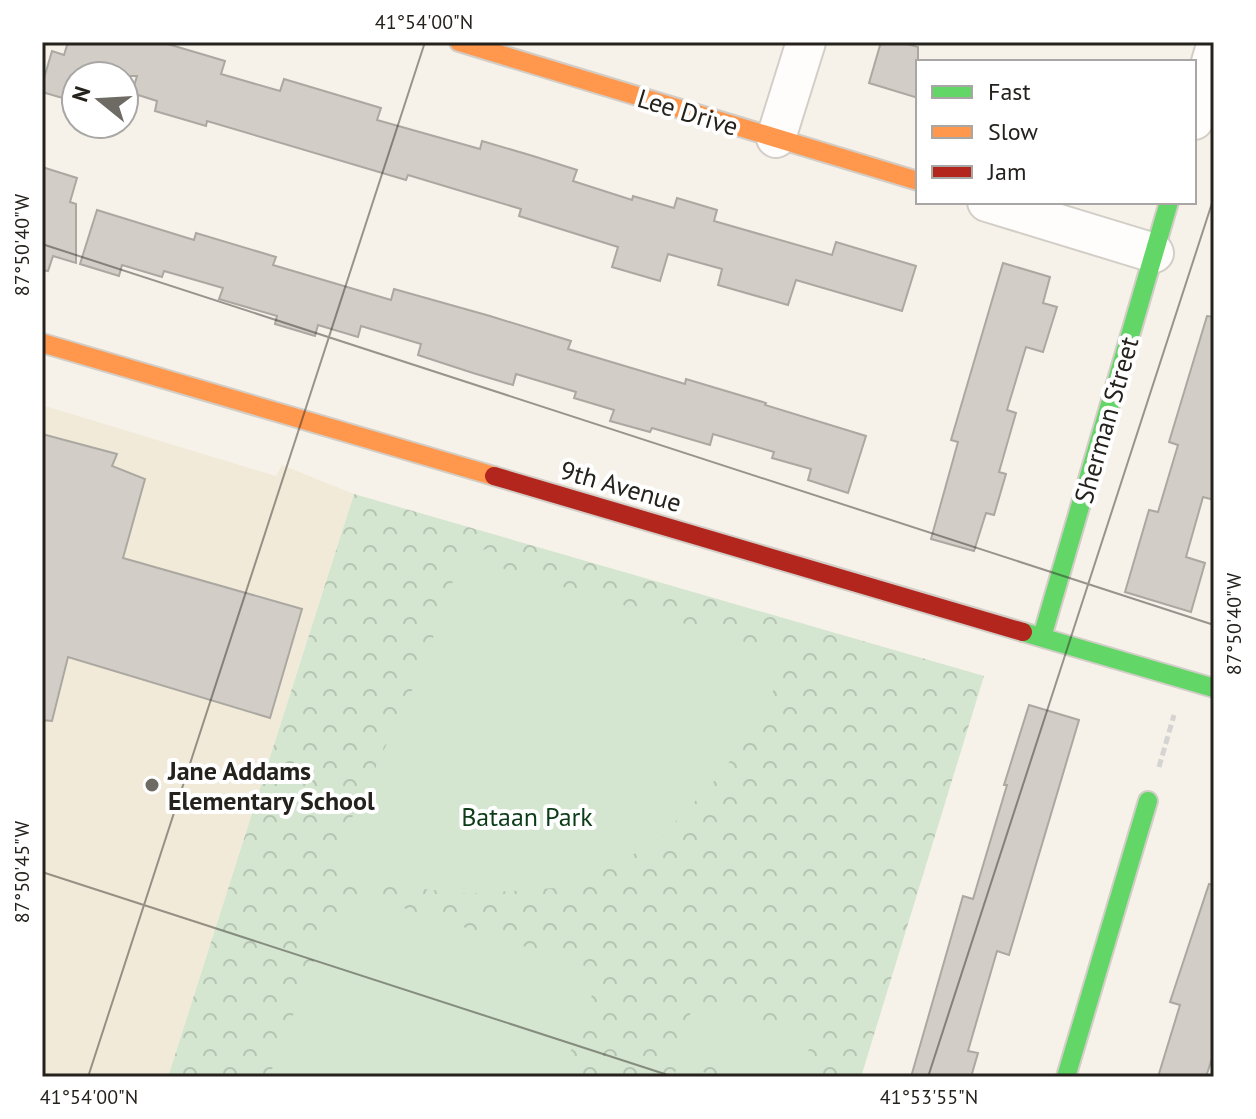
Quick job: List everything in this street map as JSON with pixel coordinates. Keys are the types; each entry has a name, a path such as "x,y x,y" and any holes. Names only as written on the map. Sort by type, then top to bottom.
{"street":[{"name":"Lee Drive","path":"459,42 916,180"},
{"path":"776,138 806,42"},
{"path":"1196,113 1214,52"},
{"path":"994,204 1154,253"},
{"name":"Sherman Street","path":"1042,637 1168,204"},
{"name":"9th Avenue","path":"42,343 1214,688"},
{"path":"1066,1077 1148,801"}],"path":[{"path":"1148,801 1185,680"}],"shaded area":[{"name":"Jane Addams Elementary School","path":"42,405 276,476 282,465 354,494 168,1077 42,1077"}],"green space":[{"name":"Bataan Park","path":"354,494 984,676 861,1077 168,1077"},
{"path":"487,549 494,566 788,655 762,717 720,775 661,837 618,864 555,888 467,894 415,888 365,877 332,860 422,669 454,578 449,559"},
{"path":"366,896 601,971 561,1077 269,1077 329,922"},
{"path":"694,1000 813,1034 801,1077 754,1077 679,1056"},
{"path":"677,1065 721,1077 674,1077"}],"building":[{"path":"68,42 161,42 225,61 221,74 280,91 284,79 381,108 377,120 480,149 482,141 533,156 577,170 573,181 632,200 633,196 674,208 677,198 717,210 714,221 832,255 836,242 916,266 902,311 796,280 788,305 718,285 722,269 668,254 660,281 612,267 618,247 519,216 521,209 408,175 406,180 207,121 206,126 155,111 157,101 140,96 140,60 60,60 60,97 42,92 52,51 64,55"},
{"path":"881,42 900,42 918,47 916,97 869,83"},
{"path":"42,167 77,178 70,202 76,204 76,263 53,256 48,271 42,270"},
{"path":"97,210 194,240 196,233 276,257 273,265 391,300 394,289 490,316 571,341 568,349 685,384 686,379 866,436 848,493 808,480 811,469 772,458 774,452 713,434 710,445 652,428 650,432 610,421 614,410 574,398 576,392 516,374 513,385 473,373 418,355 421,344 361,326 358,337 318,325 315,336 275,324 277,316 219,299 223,288 164,271 162,277 122,265 119,276 80,264"},
{"path":"1003,263 1050,277 1043,303 1057,307 1043,352 1026,347 1007,410 1016,413 999,472 1006,474 994,515 986,513 974,551 931,539 958,442 951,440"},
{"path":"1207,316 1214,317 1214,500 1203,497 1186,557 1205,563 1191,612 1125,592 1149,510 1158,512 1178,445 1169,442"},
{"path":"42,434 117,454 112,466 145,479 123,558 302,609 270,718 68,657 52,721 42,720"},
{"path":"1029,705 1079,720 1009,955 997,951 968,1051 978,1053 971,1077 911,1077 963,896 973,899"},
{"path":"1209,884 1214,885 1214,1052 1206,1077 1158,1077 1180,1005 1170,1002"}],"traffic: fast":[{"path":"1042,637 1168,204"},
{"path":"1023,632 1214,688"},
{"path":"1066,1077 1148,801"}],"traffic: slow":[{"path":"459,42 916,180"},
{"path":"42,343 494,476"}],"traffic: jam":[{"path":"494,476 1023,632"}],"place":[{"name":"Jane Addams Elementary School","path":"152,785"}]}
